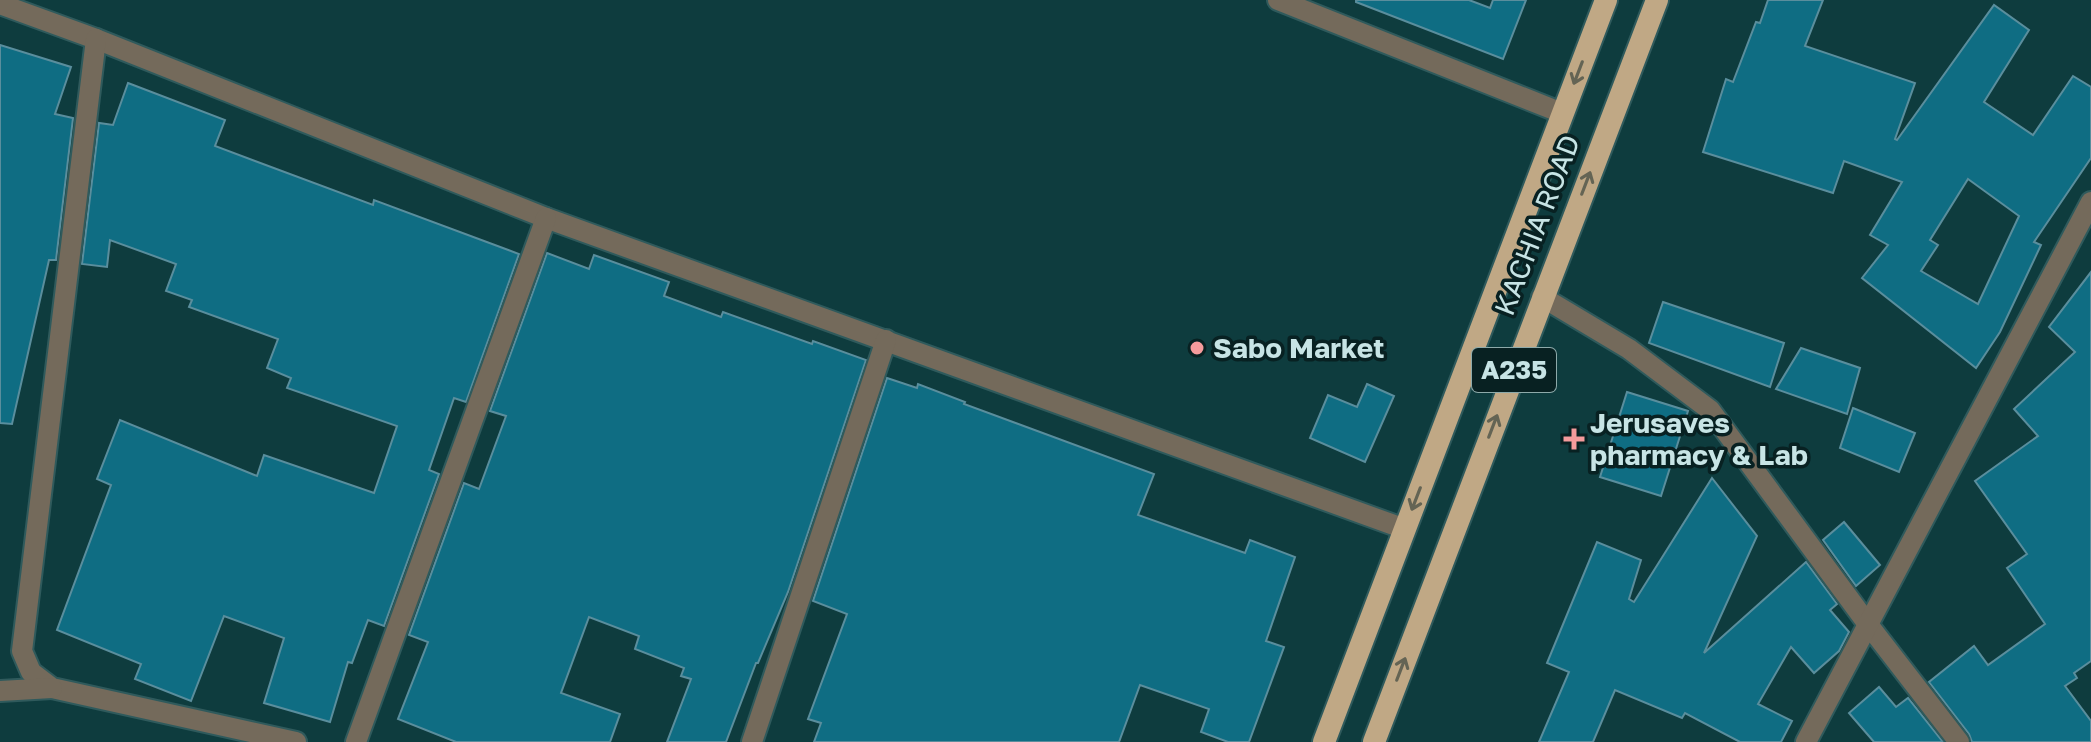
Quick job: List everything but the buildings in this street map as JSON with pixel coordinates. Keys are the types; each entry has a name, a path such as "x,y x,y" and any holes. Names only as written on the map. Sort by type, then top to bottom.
{"highway":[{"name":"KACHIA ROAD","path":"1324,742 1606,0"},
{"name":"KACHIA ROAD","path":"1374,742 1657,0"}],"street":[{"path":"1278,0 1562,113"},
{"path":"0,4 96,39 546,218 1405,529"},
{"path":"52,688 31,672 22,651 96,39"},
{"path":"1806,742 2091,202"},
{"path":"356,742 546,218"},
{"path":"1542,297 1629,349 1710,410 1959,742"},
{"path":"752,742 886,340"},
{"path":"0,691 52,688 296,742"}],"place":[{"name":"Sabo Market","path":"1197,348"},
{"name":"Jerusaves pharmacy & Lab","path":"1574,439"}]}
